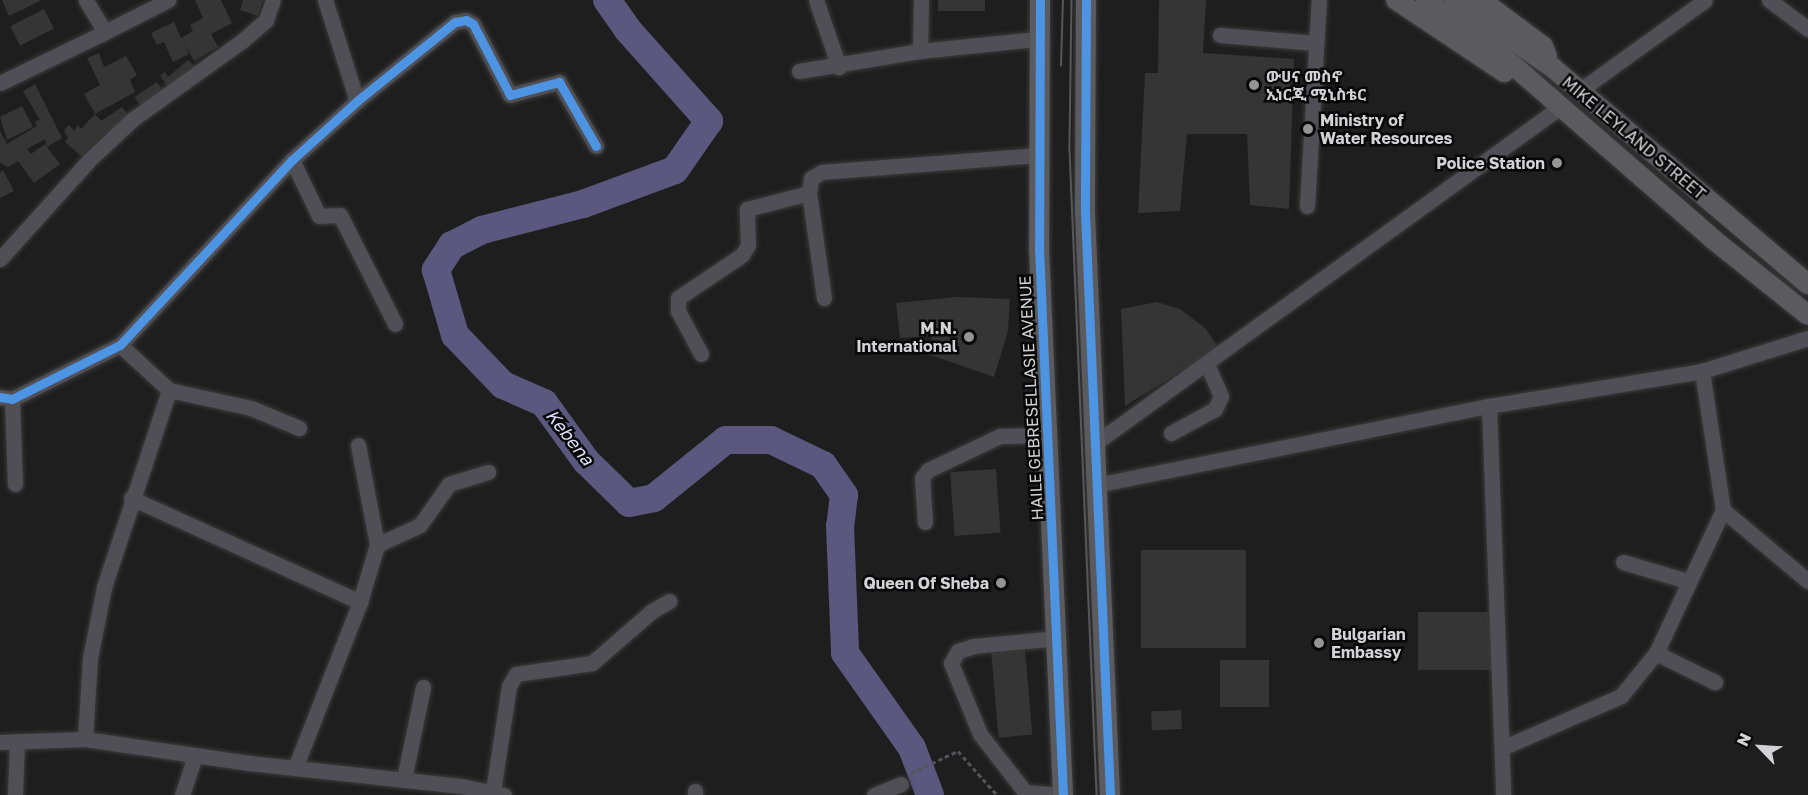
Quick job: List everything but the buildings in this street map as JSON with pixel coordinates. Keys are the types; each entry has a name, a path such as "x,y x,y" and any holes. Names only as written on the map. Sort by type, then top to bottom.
{"main road":[{"name":"HAILE GEBRESELLASIE AVENUE","path":"1040,0 1037,39 1038,155 1047,435 1058,638 1063,795"},
{"path":"1086,0 1085,213 1110,795"},
{"path":"1396,0 1521,83 1541,91"},
{"name":"MIKE LEYLAND STREET","path":"1426,0 1514,66 1755,274 1808,315"},
{"name":"MIKE LEYLAND STREET","path":"1454,0 1552,67 1808,284"},
{"path":"1482,0 1543,46 1552,67"},
{"path":"1755,274 1771,254"}],"street":[{"path":"86,0 105,32"},
{"path":"0,83 168,0"},
{"path":"0,259 89,160 133,119 242,41 266,20 273,0"},
{"path":"324,0 357,101"},
{"path":"816,0 839,67"},
{"path":"920,51 921,0"},
{"path":"1307,206 1319,0"},
{"path":"1580,91 1705,0"},
{"path":"1769,0 1808,29"},
{"path":"15,484 6,398 120,345 292,160 357,101 455,22 466,20 473,24 505,91 516,95 559,82 596,146"},
{"path":"1220,35 1316,43"},
{"path":"799,71 839,67 920,51 1037,39"},
{"path":"1094,444 1560,107"},
{"path":"824,298 809,193 811,178 822,172 1038,155"},
{"path":"292,160 319,216 340,215 396,324"},
{"path":"701,354 678,311 678,297 742,255 748,245 747,209 809,193"},
{"path":"1096,485 1489,406 1702,372 1808,338"},
{"path":"120,345 169,390 252,408 299,428"},
{"path":"1171,434 1215,409 1221,396 1206,363"},
{"path":"1502,748 1621,696 1656,653 1687,581 1723,510 1702,372"},
{"path":"85,739 96,618 131,498 169,390"},
{"path":"1489,406 1503,795"},
{"path":"925,522 922,478 928,470 1000,436 1047,435"},
{"path":"295,768 360,602 377,545 358,445"},
{"path":"377,545 420,525 449,484 488,472"},
{"path":"131,498 360,602"},
{"path":"1723,510 1808,581"},
{"path":"1623,562 1687,581"},
{"path":"0,742 85,739 195,756 404,779 462,791 499,793 509,686 516,674 592,663 669,601"},
{"path":"1058,638 974,646 958,651 951,663 980,734 1025,792 1063,795"},
{"path":"1656,653 1715,682"},
{"path":"404,779 423,687"},
{"path":"15,795 17,741"},
{"path":"182,795 195,756"},
{"path":"874,795 906,779"}],"path":[{"path":"906,779 958,750 966,756 997,795"}],"waterway":[{"name":"Kebena","path":"607,0 628,30 709,121 675,170 583,204 482,230 452,245 436,270 455,335 503,385 544,403 586,461 629,503 654,498 726,440 771,440 823,465 844,495 840,526 845,653 912,748 930,795"}],"tram line":[{"path":"1061,66 1063,0"},
{"path":"1072,0 1070,150 1097,795"}],"cycle path":[{"path":"1040,0 1039,248 1063,795"},
{"path":"1086,0 1085,213 1110,795"},
{"path":"0,397 12,399 120,345 292,160 357,101 455,22 466,20 473,24 510,95 559,82 596,146"}],"place":[{"name":"ውሀና መስኖ ኢነርጂ ሚኒስቴር","path":"1254,85"},
{"name":"Ministry of Water Resources","path":"1308,129"},
{"name":"Police Station","path":"1557,163"},
{"name":"M.N. International","path":"969,337"},
{"name":"Queen Of Sheba","path":"1001,583"},
{"name":"Bulgarian Embassy","path":"1319,643"}]}
